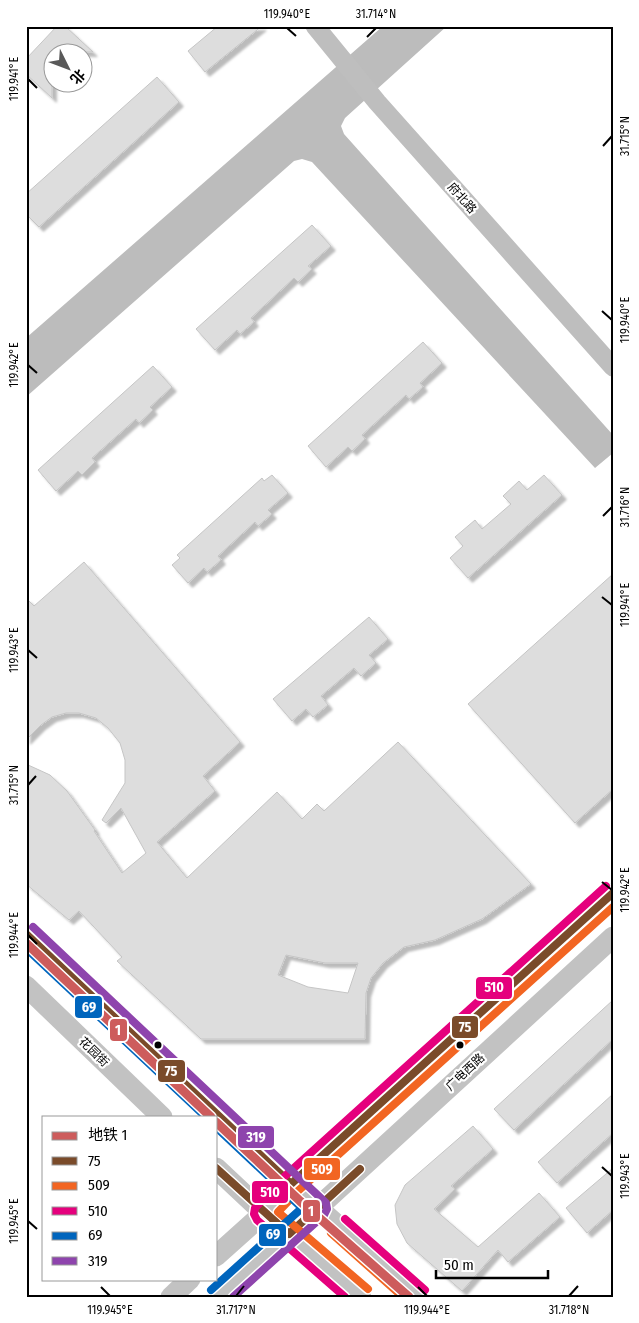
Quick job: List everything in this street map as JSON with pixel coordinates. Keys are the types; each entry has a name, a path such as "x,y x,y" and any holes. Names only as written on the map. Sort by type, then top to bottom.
{"main road":[{"path":"218,1254 264,1213 291,1184 613,893"},
{"path":"26,934 291,1184 418,1297"},
{"name":"广电西路","path":"289,1234 613,937"},
{"name":"花园街","path":"26,986 161,1116"},
{"path":"218,1170 264,1213 361,1297"},
{"path":"218,1297 289,1234"},
{"path":"170,1297 189,1280"}],"street":[{"name":"府北路","path":"315,26 377,102 613,367"}],"shaded area":[{"path":"383,26 447,26 345,118 341,126 344,134 613,435 613,453 595,468 312,162 302,159 294,161 26,397 26,338"}],"building":[{"path":"57,26 65,26 82,42 42,42 42,89 26,74 26,59"},
{"path":"218,26 262,26 205,72 188,51"},
{"path":"157,77 179,102 39,227 26,214 26,194"},
{"path":"46,92 52,92 52,98"},
{"path":"312,225 331,246 308,266 312,269 298,282 294,278 251,318 254,322 240,334 237,330 215,350 196,329"},
{"path":"423,342 442,363 420,383 423,387 409,399 406,395 362,435 365,439 352,451 348,447 326,467 308,446"},
{"path":"153,366 172,387 150,407 153,410 139,423 136,419 92,458 95,462 82,475 78,471 56,491 38,470"},
{"path":"272,475 288,493 268,510 272,514 258,526 255,522 218,556 221,560 207,572 204,568 188,583 172,565 180,558 177,555 262,478 264,481"},
{"path":"544,475 562,495 468,578 450,558 463,546 455,537 475,520 482,529 511,504 503,496 519,481 527,490"},
{"path":"84,562 240,742 203,776 215,791 157,842 187,878 277,792 302,819 317,804 324,811 398,742 531,884 482,919 435,940 404,947 383,963 371,978 366,993 365,1039 201,1039 117,961 122,957 79,911 69,920 26,884 26,764 50,775 67,791 95,830 122,873 146,853 121,808 106,823 102,820 125,783 125,760 120,743 108,728 96,718 79,713 66,713 52,717 26,740 26,598 34,606","holes":["286,955 325,963 358,963 348,993 308,987 278,975"]},
{"path":"613,574 613,789 575,823 468,704"},
{"path":"369,617 388,639 369,655 376,663 361,676 354,668 321,696 328,705 313,717 306,709 292,721 273,699"},
{"path":"613,1000 613,1039 514,1130 494,1109"},
{"path":"613,1094 613,1133 557,1183 538,1162"},
{"path":"473,1126 493,1149 451,1186 455,1189 434,1209 478,1247 539,1193 560,1217 508,1262 498,1250 462,1291 407,1243 397,1224 395,1205 405,1185"},
{"path":"613,1168 613,1210 587,1233 566,1208"}],"metro line":[{"name":"1","path":"26,943 210,1116"},
{"name":"1","path":"218,1124 300,1201 409,1297"}],"transit line":[{"name":"510","path":"345,1297 257,1220 254,1214 255,1208 284,1177 606,886"},
{"name":"75","path":"26,934 291,1184 613,893"},
{"name":"509","path":"368,1289 278,1212 298,1191 613,907"},
{"name":"319","path":"33,927 326,1203 327,1209 324,1215 233,1297"},
{"name":"69","path":"26,948 205,1116"},
{"name":"69","path":"211,1290 302,1208 218,1129"},
{"name":"75","path":"218,1170 289,1234 360,1169"},
{"name":"510","path":"345,1219 425,1290"},
{"name":"509","path":"331,1233 403,1297"}]}
